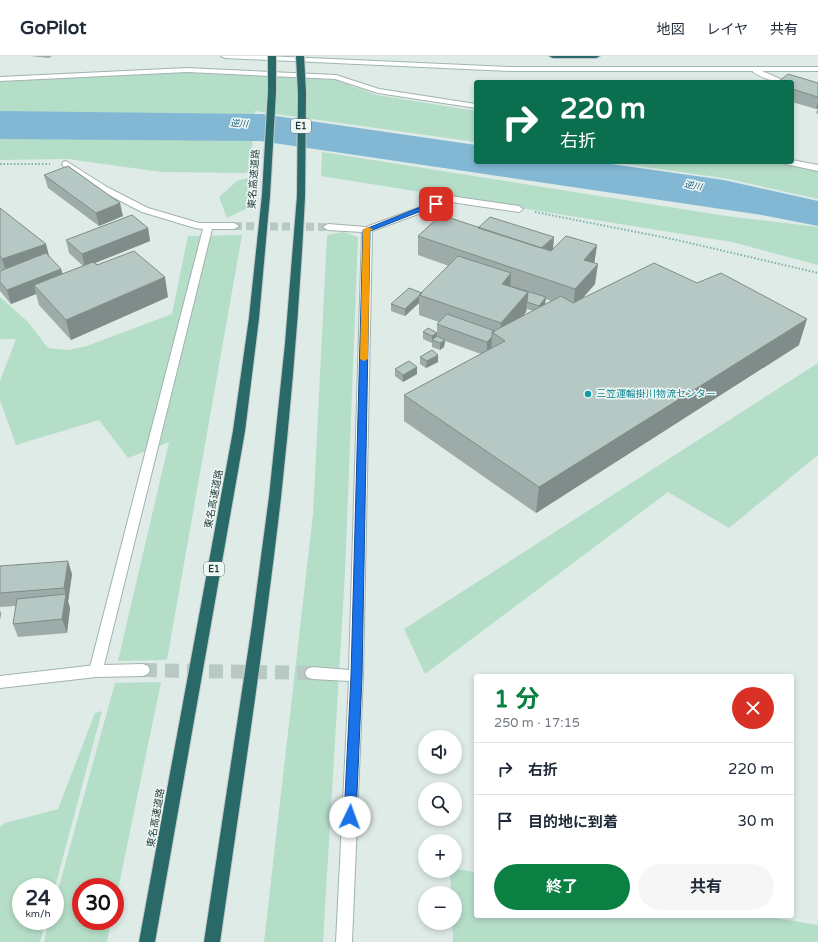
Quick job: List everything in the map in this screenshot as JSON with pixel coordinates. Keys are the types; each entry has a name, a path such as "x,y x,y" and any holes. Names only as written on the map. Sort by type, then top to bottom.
{"highway":[{"name":"東名高速道路","path":"147,942 239,431 254,318 266,195 272,92 272,56"},
{"name":"E1","path":"212,942 266,564 294,318 301,196 302,93 300,56"},
{"path":"553,56 596,56"}],"street":[{"path":"225,56 509,69 818,69"},
{"path":"0,79 187,70 336,77 378,91 474,106"},
{"path":"756,70 767,77 776,80"},
{"path":"794,163 818,168"},
{"path":"66,164 104,189 145,210 198,226 234,226"},
{"path":"328,227 367,230 450,199 519,209"},
{"path":"96,671 208,226"},
{"path":"344,942 356,676 367,230"},
{"path":"0,682 96,671 143,670"},
{"path":"312,673 356,676"}],"path":[{"path":"0,164 66,164"},
{"path":"519,209 729,250 818,273"}],"green space":[{"path":"188,70 190,73 335,80 377,95 474,111 474,142 255,111 250,173 161,172 68,159 0,160 0,82"},
{"path":"322,152 726,216 818,227 818,265 732,242 321,176"},
{"path":"625,164 794,164 818,169 818,199 729,179"},
{"path":"250,177 248,208 227,218 219,197 237,181"},
{"path":"343,232 358,237 345,573 323,942 264,942 313,514 327,235"},
{"path":"242,235 167,660 118,661 169,442 128,458 99,420 16,445 0,400 0,381 16,339 0,339 0,297 28,322 48,348 68,350 87,346 172,314 188,236"},
{"path":"818,363 818,455 729,528 668,492 425,674 404,629"},
{"path":"161,682 120,878 72,878 72,930 109,930 107,942 44,942 47,930 64,930 64,878 61,878 115,683"},
{"path":"102,711 57,878 12,878 12,930 43,930 40,942 0,942 0,827 5,823 58,809 95,713"},
{"path":"462,870 474,872 474,918 774,918 818,925 818,942 453,942 452,930 462,930 462,886 451,886 450,878 462,878"}],"water":[{"name":"逆川","path":"0,111 262,114 474,145 474,164 611,164 724,180 818,201 818,226 762,215 260,141 0,139"}],"building":[{"path":"788,74 818,83 818,97 794,90 794,80 780,80"},
{"path":"68,166 120,203 96,213 44,175"},
{"path":"0,208 46,244 2,259 0,256"},
{"path":"132,215 148,228 82,254 66,240"},
{"path":"441,215 551,251 566,236 597,245 584,260 598,264 575,289 418,236"},
{"path":"490,217 554,237 541,248 478,228"},
{"path":"134,251 165,277 66,320 34,285 93,262 97,265"},
{"path":"46,253 61,269 7,290 0,282 0,271"},
{"path":"458,256 511,273 502,284 528,292 501,323 419,295"},
{"name":"三笠運輸掛川物流センター","path":"654,263 697,283 721,273 807,319 539,487 404,395 505,341 492,332 561,296 573,303"},
{"path":"513,287 546,297 539,306 527,302 528,292"},
{"path":"409,288 422,293 405,309 391,304"},
{"path":"447,314 495,331 492,332 492,337 487,342 437,324"},
{"path":"428,328 437,333 432,336 423,332"},
{"path":"437,336 445,340 440,343 432,340"},
{"path":"432,350 438,355 427,361 420,357"},
{"path":"409,361 417,367 403,375 395,369"},
{"path":"68,561 64,588 0,593 0,566"},
{"path":"66,594 62,619 13,624 17,599"}],"tunnel":[{"path":"234,226 328,227"},
{"path":"143,670 312,673"}],"slow traffic":[{"path":"364,359 367,230 370,229"}],"place":[{"name":"三笠運輸掛川物流センター","path":"588,394"}],"route":[{"path":"350,817 356,676 367,230 436,204"}]}
